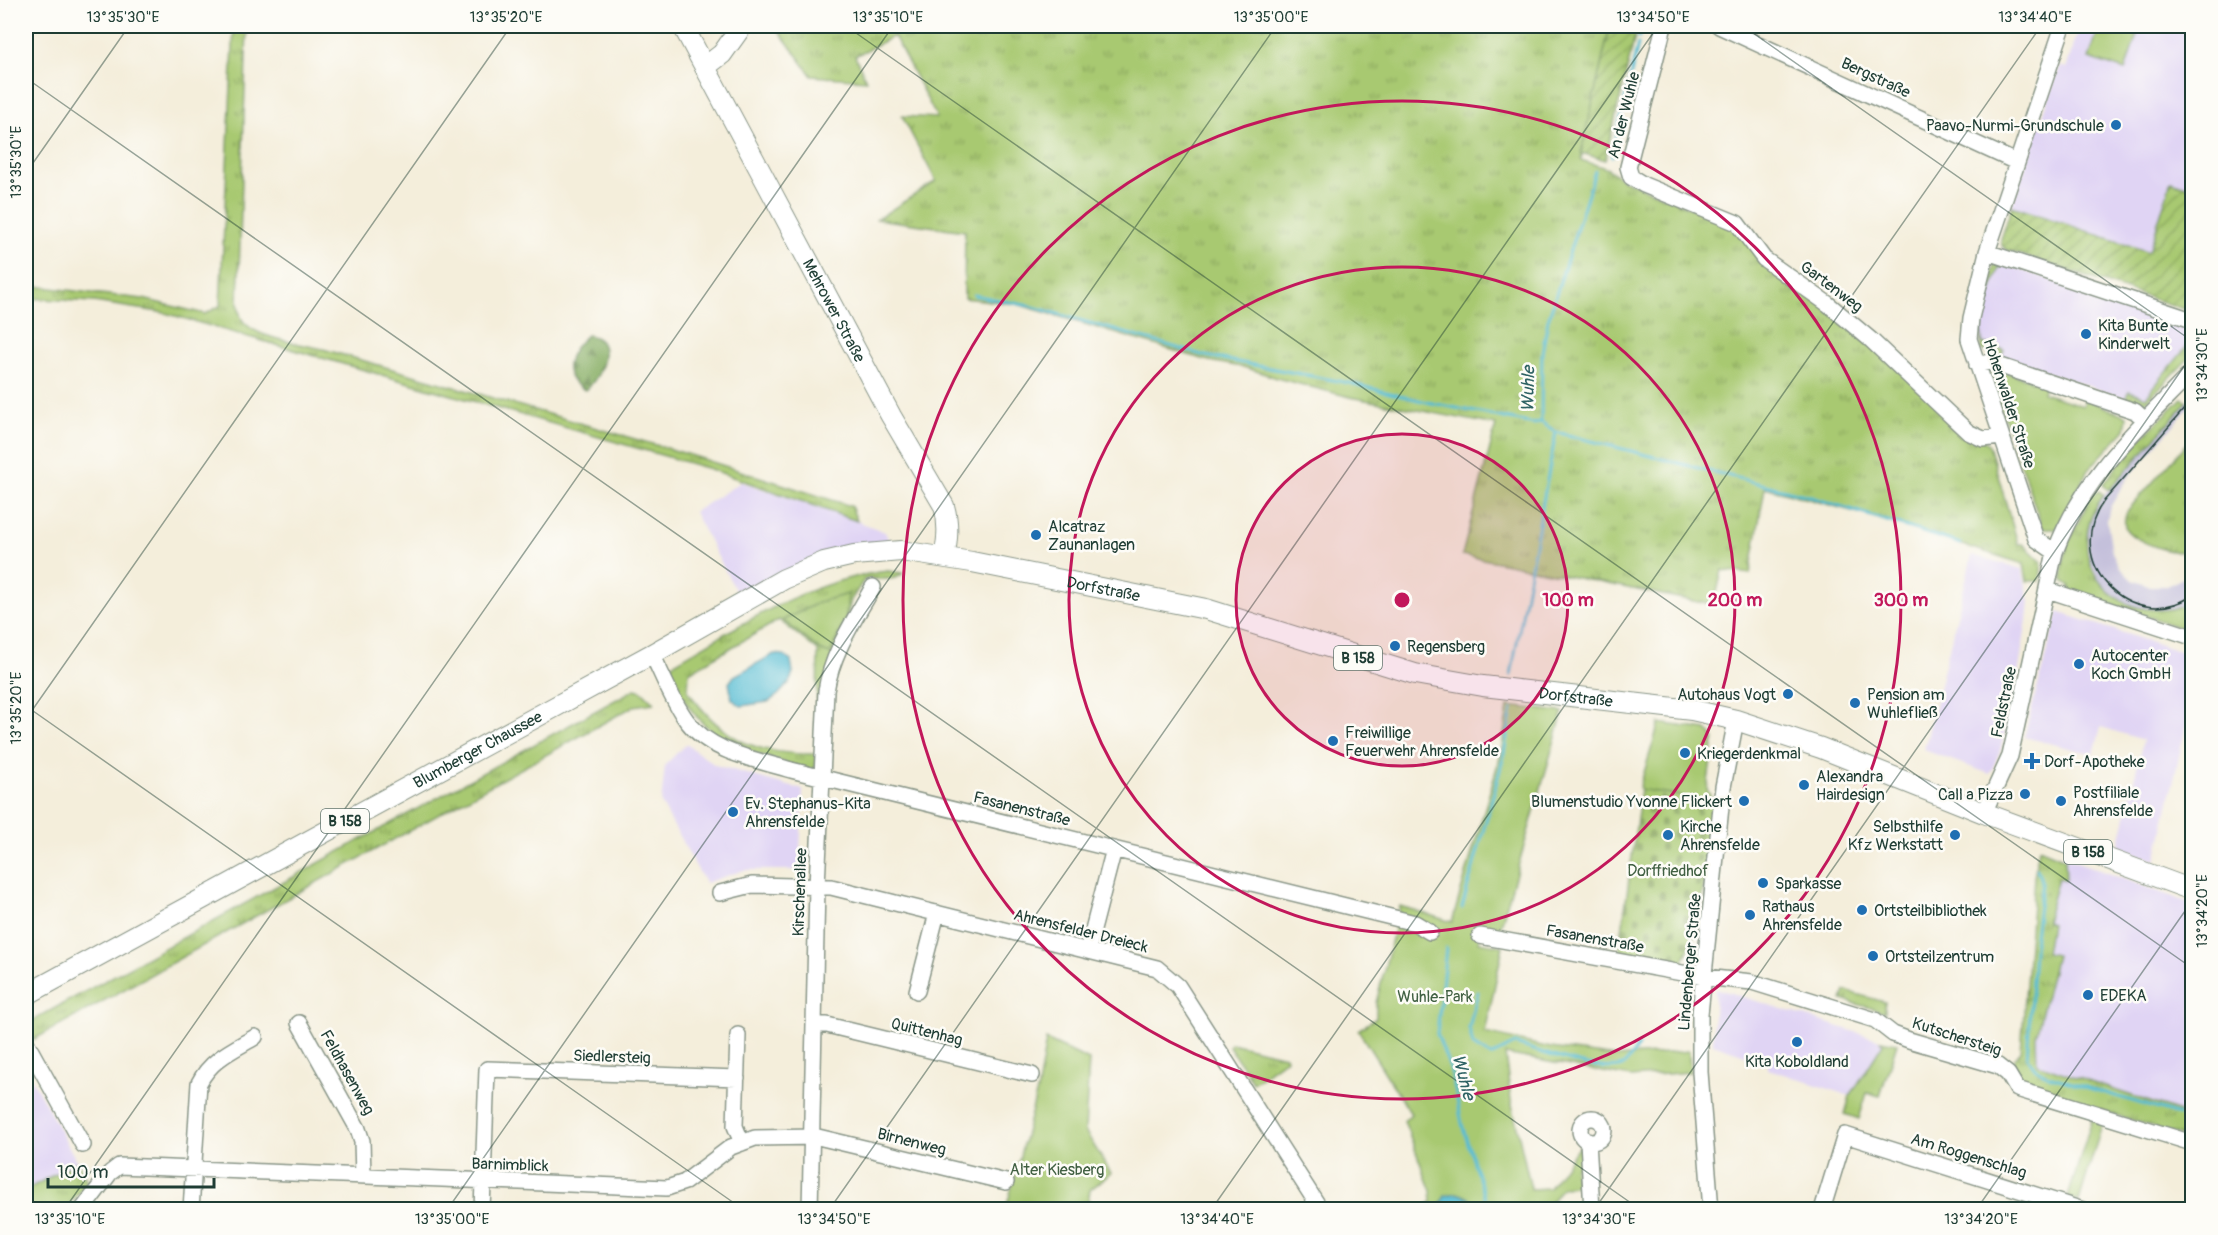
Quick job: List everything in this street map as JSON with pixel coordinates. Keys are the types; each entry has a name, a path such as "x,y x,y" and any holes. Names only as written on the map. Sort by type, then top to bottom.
{"main road":[{"name":"Mehrower Straße","path":"683,26 891,416 944,506 947,517 944,557"},
{"path":"705,67 722,54 742,26"},
{"name":"Blumberger Chaussee","path":"26,995 652,654 784,579 824,562 854,555 901,551 944,557"},
{"name":"Dorfstraße","path":"944,557 1214,611 1415,674 1483,686 1692,710 1736,720 1821,748 1984,813 2193,890"}],"street":[{"name":"An der Wuhle","path":"1631,177 1628,167 1664,26"},
{"name":"Bergstraße","path":"1719,26 2016,162"},
{"name":"Hohenwalder Straße","path":"2055,552 2036,539 1970,339 1971,318 1987,252 2063,26"},
{"name":"Gartenweg","path":"1631,177 1644,185 1737,223 1764,259 1828,304 1871,340 1968,432 1983,439 2001,436"},
{"path":"1987,252 2193,320"},
{"path":"1977,365 1989,362 2136,411 2145,420"},
{"name":"Feldstraße","path":"1984,813 2010,756 2055,552 2075,506 2094,477 2145,420 2193,372"},
{"name":"Kirschenallee","path":"810,1209 817,886 826,691 830,668 873,587"},
{"path":"2047,593 2193,637"},
{"name":"Fasanenstraße","path":"652,654 686,720 707,740 728,751 823,778 1414,923 1430,932"},
{"name":"Lindenberger Straße","path":"1711,1209 1700,1072 1700,1014 1723,787 1736,720"},
{"path":"1088,949 1114,849"},
{"name":"Ahrensfelder Dreieck","path":"720,893 752,885 817,886 1088,949 1157,968 1178,986 1321,1209"},
{"path":"917,991 937,913"},
{"name":"Fasanenstraße","path":"1479,936 1704,976"},
{"name":"Kutschersteig","path":"1704,976 1752,982 1875,1020 1893,1034 1998,1066 2008,1074 2017,1089 2193,1143"},
{"name":"Feldhasenweg","path":"299,1023 358,1129 362,1141 363,1176"},
{"name":"Quittenhag","path":"813,1025 827,1025 1032,1075"},
{"path":"738,1035 735,1126 742,1143"},
{"path":"191,1209 199,1083 215,1060 255,1037"},
{"path":"26,1042 83,1145"},
{"name":"Siedlersteig","path":"483,1181 487,1069 737,1078"},
{"name":"Am Roggenschlag","path":"1822,1209 1845,1135 2083,1209"},
{"name":"Barnimblick","path":"82,1209 110,1173 119,1166 667,1188 684,1182 730,1147 755,1138 811,1137"},
{"name":"Birnenweg","path":"811,1137 1006,1182"},
{"path":"1588,1141 1592,1209"},
{"path":"482,1209 483,1181"}],"shaded area":[{"name":"Paavo-Nurmi-Grundschule","path":"2080,26 2192,26 2192,188 2171,182 2149,252 2012,206 2060,66 2066,68"},
{"name":"Kita Bunte Kinderwelt","path":"1995,262 2192,324 2192,355 2147,401 2141,403 1984,352 1981,349 1979,329"},
{"path":"2192,396 2192,404 2128,478 2110,507 2107,520 2112,552 2120,568 2132,580 2148,586 2167,586 2183,578 2192,569 2192,602 2171,610 2146,610 2115,598 2101,584 2089,559 2087,529 2094,508 2106,492"},
{"path":"741,482 885,532 889,541 849,549 738,595 694,512"},
{"path":"1972,555 2022,569 2030,602 2015,692 2000,751 1990,774 1924,750"},
{"path":"2058,612 2192,655 2192,698 2156,861 2119,847 2143,740 2101,727 2094,754 2024,737"},
{"name":"Ev. Stephanus-Kita Ahrensfelde","path":"686,744 715,765 803,790 799,870 744,870 705,883 661,803 665,765"},
{"path":"2039,848 2192,904 2192,1116 2037,1064 2027,1058"},
{"name":"Kita Koboldland","path":"1715,988 1881,1040 1883,1044 1850,1096 1768,1069 1768,1063 1713,1044"},
{"path":"26,1068 77,1162 26,1190"}],"green space":[{"path":"234,26 247,26 238,303 240,315 246,324 254,330 277,339 323,349 687,454 851,506 857,521 710,469 165,313 94,302 26,298 26,285 143,299 205,314 220,306"},
{"path":"775,26 1610,26 1581,160 1608,169 1622,179 1731,225 1801,288 1989,445 2018,544 2023,544 2042,562 2040,581 2027,581 2024,564 1866,515 1765,487 1750,574 1722,570 1714,605 1462,555 1496,425 1350,397 1247,368 1209,361 1017,304 964,298 965,231 877,219 936,181 902,116 937,118 894,36 855,56 866,80 812,76"},
{"path":"1610,26 1636,32 1605,160 1581,153"},
{"path":"2100,26 2140,26 2125,70 2089,58"},
{"path":"2171,181 2192,188 2192,312 2007,250 2002,246 2001,239 2012,206 2149,252"},
{"path":"1995,262 2003,265 1999,269 1986,306 1982,324 1982,343 2004,350 2000,358 1981,349 1981,316"},
{"path":"587,335 602,343 604,360 591,385 585,390 571,377 568,363 574,349"},
{"path":"2192,340 2192,355 2147,401 2138,403 2126,399 2129,391 2146,397"},
{"path":"2003,371 2045,385 2043,393 2083,406 2085,399 2127,416 2125,430 2088,470 2056,530 2042,527 1990,375 1993,372 2002,375"},
{"path":"2182,398 2187,402 2109,490 2103,485 2129,450"},
{"path":"2192,438 2192,549 2177,552 2138,539 2126,529 2125,519 2128,510"},
{"path":"2099,491 2104,495 2091,519 2087,542 2090,564 2100,583 2116,598 2137,607 2161,610 2187,605 2187,630 2069,590 2070,586 2063,581 2062,571 2067,548 2094,493"},
{"path":"888,571 903,573 890,579 864,580 851,600 821,741 816,740 818,651 779,620 689,672 688,691 714,722 743,742 759,748 776,752 817,754 815,769 812,771 758,755 727,741 699,720 687,704 674,681 671,665 749,620 802,594 858,576"},
{"path":"848,594 846,617 830,654 820,650 783,620 822,601"},
{"path":"635,689 642,691 654,703 634,706 33,1040 26,1024"},
{"name":"Wuhle-Park","path":"1508,706 1563,712 1499,932 1481,929 1479,942 1503,946 1485,1033 1551,1048 1617,1057 1689,1051 1690,1072 1631,1077 1505,1054 1511,1100 1531,1189 1549,1188 1580,1145 1584,1156 1574,1171 1576,1186 1562,1187 1546,1209 1420,1209 1432,1202 1431,1191 1404,1121 1411,1114 1358,1030 1376,1018 1376,1003 1400,906 1452,922 1501,753"},
{"path":"1659,723 1707,730 1714,739 1707,789 1713,801 1639,789"},
{"name":"Dorffriedhof","path":"1641,789 1713,801 1705,878 1695,935 1681,965 1619,954"},
{"path":"2039,848 2065,859 2066,880 2058,878 2046,922 2051,924 2046,953 2056,955 2036,1036 2037,1064 2192,1116 2192,1140 2025,1085 2017,1078 2014,1058 2021,1051 2034,877"},
{"path":"1845,991 1885,1002 1885,1012 1842,1000"},
{"name":"Alter Kiesberg","path":"1046,1040 1089,1060 1085,1131 1111,1173 1090,1190 1087,1209 1006,1209 1038,1087"},
{"path":"1881,1040 1897,1043 1880,1096 1867,1093 1859,1119 1845,1114 1850,1096 1883,1044"},
{"path":"1231,1043 1285,1056 1286,1059 1253,1083 1229,1046"},
{"path":"2092,1119 2103,1122 2079,1201 2068,1197"},
{"path":"77,1162 88,1182 65,1209 26,1209 26,1190"}],"water":[{"path":"774,654 783,655 791,661 793,673 789,683 768,702 741,706 732,699 729,683 734,676"},
{"path":"1456,1193 1469,1197 1476,1209 1438,1209 1445,1196"}],"waterway":[{"path":"1625,26 1641,30"},
{"name":"Wuhle","path":"1639,37 1642,26"},
{"name":"Wuhle","path":"1612,156 1638,44"},
{"name":"Wuhle","path":"1511,675 1556,432 1541,422 1542,353 1548,320 1595,171"},
{"path":"974,295 1030,306 1206,356 1349,383 1534,424 1541,422"},
{"path":"1556,432 1805,495 1961,544"},
{"name":"Wuhle","path":"1462,908 1503,759 1512,709"},
{"path":"2037,869 2042,883 2035,936 2027,1058 2036,1069 2049,1076 2192,1119"},
{"name":"Wuhle","path":"1446,948 1437,1034 1451,1071 1463,1128 1489,1210"},
{"path":"1478,992 1469,1028 1473,1045 1491,1056 1515,1044 1587,1065 1615,1068 1624,1065 1638,1046"}],"tram line":[{"path":"2192,400 2104,501 2093,524 2090,547 2096,568 2108,586 2125,599 2146,606 2169,606 2192,596"}],"place":[{"name":"Paavo-Nurmi-Grundschule","path":"2116,125"},
{"name":"Kita Bunte Kinderwelt","path":"2086,334"},
{"name":"Alcatraz Zaunanlagen","path":"1036,535"},
{"name":"Regensberg","path":"1395,646"},
{"name":"Autocenter Koch GmbH","path":"2079,664"},
{"name":"Autohaus Vogt","path":"1788,694"},
{"name":"Pension am Wuhlefließ","path":"1855,703"},
{"name":"Freiwillige Feuerwehr Ahrensfelde","path":"1333,741"},
{"name":"Kriegerdenkmal","path":"1685,753"},
{"name":"Dorf-Apotheke","path":"2032,761"},
{"name":"Alexandra Hairdesign","path":"1804,785"},
{"name":"Call a Pizza","path":"2025,794"},
{"name":"Blumenstudio Yvonne Flickert","path":"1744,801"},
{"name":"Postfiliale Ahrensfelde","path":"2061,801"},
{"name":"Ev. Stephanus-Kita Ahrensfelde","path":"733,812"},
{"name":"Kirche Ahrensfelde","path":"1668,835"},
{"name":"Selbsthilfe Kfz Werkstatt","path":"1955,835"},
{"name":"Sparkasse","path":"1763,883"},
{"name":"Ortsteilbibliothek","path":"1862,910"},
{"name":"Rathaus Ahrensfelde","path":"1750,915"},
{"name":"Ortsteilzentrum","path":"1873,956"},
{"name":"EDEKA","path":"2088,995"},
{"name":"Kita Koboldland","path":"1797,1042"}]}
